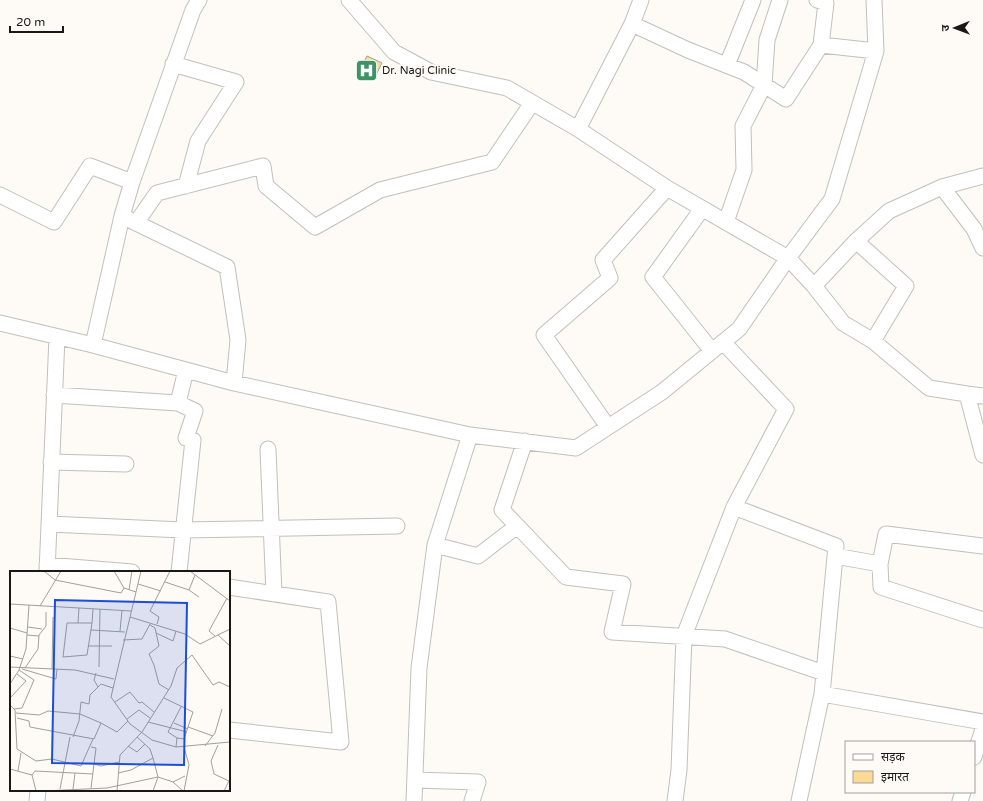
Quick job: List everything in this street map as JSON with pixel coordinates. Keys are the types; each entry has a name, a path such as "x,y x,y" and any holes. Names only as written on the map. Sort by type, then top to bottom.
{"street":[{"path":"93,345 122,216 132,182 192,10 199,0"},
{"path":"349,0 394,52 431,72 508,88 578,129 667,188 788,258 814,286 843,323 874,341 929,388 983,396"},
{"path":"578,129 632,24 641,0"},
{"path":"727,65 753,0"},
{"path":"726,222 744,170 743,126 764,86 767,40 780,0"},
{"path":"632,24 688,50 744,72 786,99 822,45 826,3 817,0"},
{"path":"0,323 93,345 234,383 470,434 576,448 662,392 740,329 788,258 832,199 876,51 877,1"},
{"path":"822,45 876,51"},
{"path":"173,64 236,82 198,141 186,186"},
{"path":"136,223 157,193 263,166 266,186 315,228 380,190 492,162 532,103"},
{"path":"0,195 54,222 90,166 132,182"},
{"path":"814,286 856,241 889,210 942,187 983,176"},
{"path":"942,187 974,229 983,248"},
{"path":"608,427 544,335 610,278 603,260 667,188"},
{"path":"675,801 679,770 684,636 734,507 786,409 718,346 653,277 702,209"},
{"path":"122,216 227,267 238,340 234,383"},
{"path":"856,241 906,286 874,341"},
{"path":"57,337 47,568 111,571"},
{"path":"178,403 186,370"},
{"path":"967,394 983,455"},
{"path":"54,395 178,403 194,412 186,438 193,440 179,571"},
{"path":"414,801 419,668 435,545 470,434"},
{"path":"524,441 502,510 566,577 623,584 612,632 725,639 824,673"},
{"path":"268,449 274,594"},
{"path":"51,462 126,464"},
{"path":"734,507 836,546 822,694 799,801"},
{"path":"49,524 183,530 397,526"},
{"path":"435,545 478,556 517,526"},
{"path":"983,545 886,534 880,564 881,587 983,620"},
{"path":"835,556 880,564"},
{"path":"230,587 328,602 341,742 230,730"},
{"path":"822,694 983,722"},
{"path":"975,754 983,729"},
{"path":"415,780 478,782 472,801"},
{"path":"37,801 38,791"}],"building":[{"path":"367,56 382,63 374,79 359,71"}],"place":[{"name":"Dr. Nagi Clinic","path":"366,70"}]}
